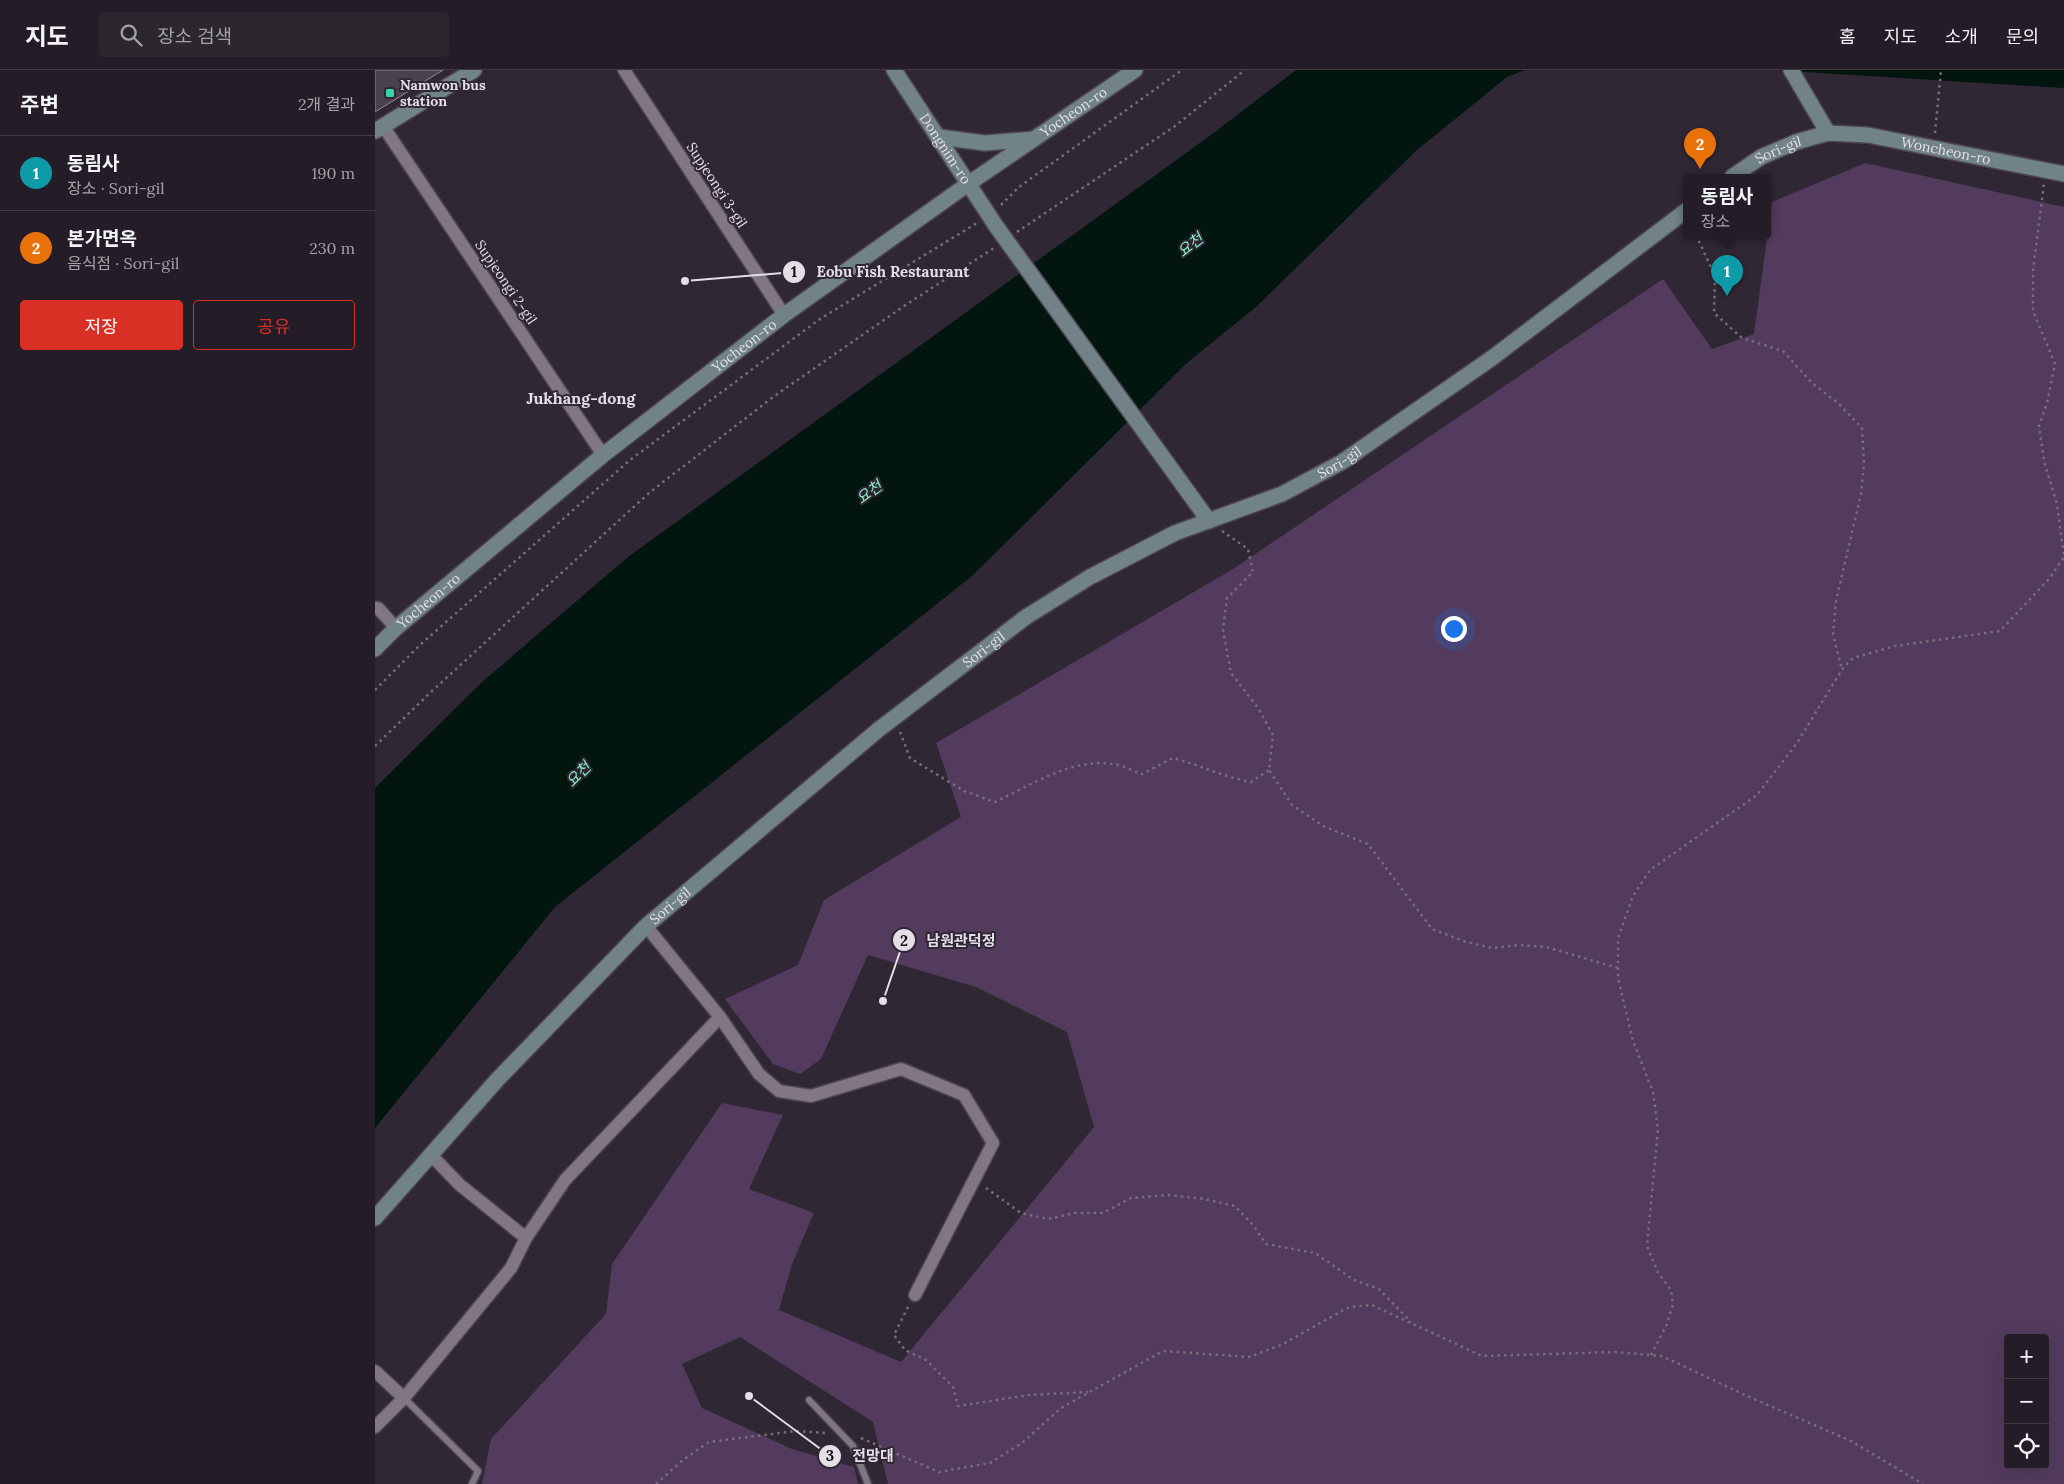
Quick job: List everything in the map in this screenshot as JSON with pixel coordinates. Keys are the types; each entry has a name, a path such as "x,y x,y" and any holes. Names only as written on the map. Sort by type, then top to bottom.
{"main road":[{"name":"Dongnim-ro","path":"894,70 993,220 1209,520"},
{"name":"Yocheon-ro","path":"375,649 397,628 603,455 784,316 968,184 1135,70"},
{"path":"1791,70 1828,132"},
{"path":"379,128 464,73"},
{"name":"Woncheon-ro","path":"1828,132 1868,135 2064,174"},
{"name":"Sori-gil","path":"1736,174 1761,157 1796,142 1828,132"},
{"path":"939,137 985,143 1035,139"},
{"name":"Sori-gil","path":"375,1218 430,1154 565,1008 646,926 888,722 1026,616 1089,577 1175,533 1282,494 1342,462 1492,358 1683,213"}],"street":[{"name":"Supjeongi 3-gil","path":"624,70 784,316"},
{"name":"Supjeongi 2-gil","path":"379,128 603,455"},
{"path":"376,606 397,628"},
{"path":"646,926 720,1017 759,1074 779,1091 811,1096 901,1069 964,1095 993,1143 915,1295"},
{"path":"375,1427 405,1398 511,1268 526,1238 565,1180 720,1017"},
{"path":"430,1154 460,1185 526,1238"},
{"path":"375,1371 405,1398"}],"lane":[{"path":"405,1398 477,1471 472,1484"},
{"path":"809,1400 853,1446 868,1484"}],"path":[{"path":"375,690 420,645 630,460 820,319 993,220 1019,187 1182,70"},
{"path":"1011,236 1175,126 1245,70"},
{"path":"1932,148 1941,70"},
{"path":"1651,1355 1666,1326 1673,1304 1671,1290 1657,1271 1647,1246 1658,1129 1653,1092 1633,1041 1618,978 1618,938 1633,896 1650,870 1757,795 1797,743 1842,670 1853,658 1895,646 2000,631 2049,579 2064,557 2057,504 2044,461 2039,426 2047,403 2055,364 2033,311 2035,250 2047,170"},
{"path":"1698,239 1715,276 1714,313 1742,338 1783,351 1812,383 1838,403 1862,428 1864,464 1861,494 1836,601 1833,634 1842,670"},
{"path":"375,746 474,652 649,493 773,397 904,306 996,246"},
{"path":"1209,520 1248,549 1253,572 1227,598 1223,630 1231,673 1258,708 1273,735 1269,770 1292,805 1323,826 1368,844 1432,929 1466,942 1492,948 1520,945 1546,948 1618,968"},
{"path":"888,722 900,731 910,758 964,791 995,802 1045,777 1080,766 1113,764 1142,774 1173,758 1201,766 1228,778 1251,782 1269,770"},
{"path":"974,1180 1021,1213 1048,1219 1075,1212 1103,1213 1131,1198 1168,1195 1235,1206 1253,1225 1266,1244 1315,1253 1355,1280 1379,1289 1414,1325"},
{"path":"915,1295 894,1335 905,1350 926,1360 953,1387 959,1406 1029,1395 1088,1392"},
{"path":"656,1484 683,1460 709,1442 796,1431 851,1434 939,1472 990,1463 1022,1444 1061,1408 1163,1351 1249,1356 1281,1346 1349,1307 1372,1305 1482,1356 1615,1352 1662,1356 1745,1396 1851,1441 1923,1484"}],"shaded area":[{"path":"1865,163 2064,207 2064,1484 888,1484 873,1422 740,1337 682,1364 702,1408 792,1449 854,1467 858,1484 482,1484 491,1439 606,1314 612,1264 722,1103 783,1115 749,1189 814,1213 792,1264 779,1310 901,1362 1094,1127 1067,1032 976,987 868,955 821,1059 800,1074 773,1064 725,999 798,965 824,900 961,817 936,743 1233,569 1663,279 1712,349 1754,334 1767,239 1771,239 1772,202"}],"water":[{"name":"요천","path":"1296,70 1525,70 1507,77 1417,150 1257,306 1187,363 972,576 555,907 375,1128 375,788 481,683 628,557 1215,132"},
{"path":"1776,70 2064,70 2064,88"}],"building":[{"name":"Namwon bus station","path":"375,70 443,70 375,112"}],"place":[{"name":"Namwon bus station","path":"390,93"},
{"name":"본가면옥","path":"1700,169"},
{"name":"Eobu Fish Restaurant","path":"685,281"},
{"name":"동림사","path":"1727,296"},
{"name":"남원관덕정","path":"883,1001"},
{"name":"전망대","path":"749,1396"}],"district":[{"name":"Jukhang-dong","path":"581,398"}]}
